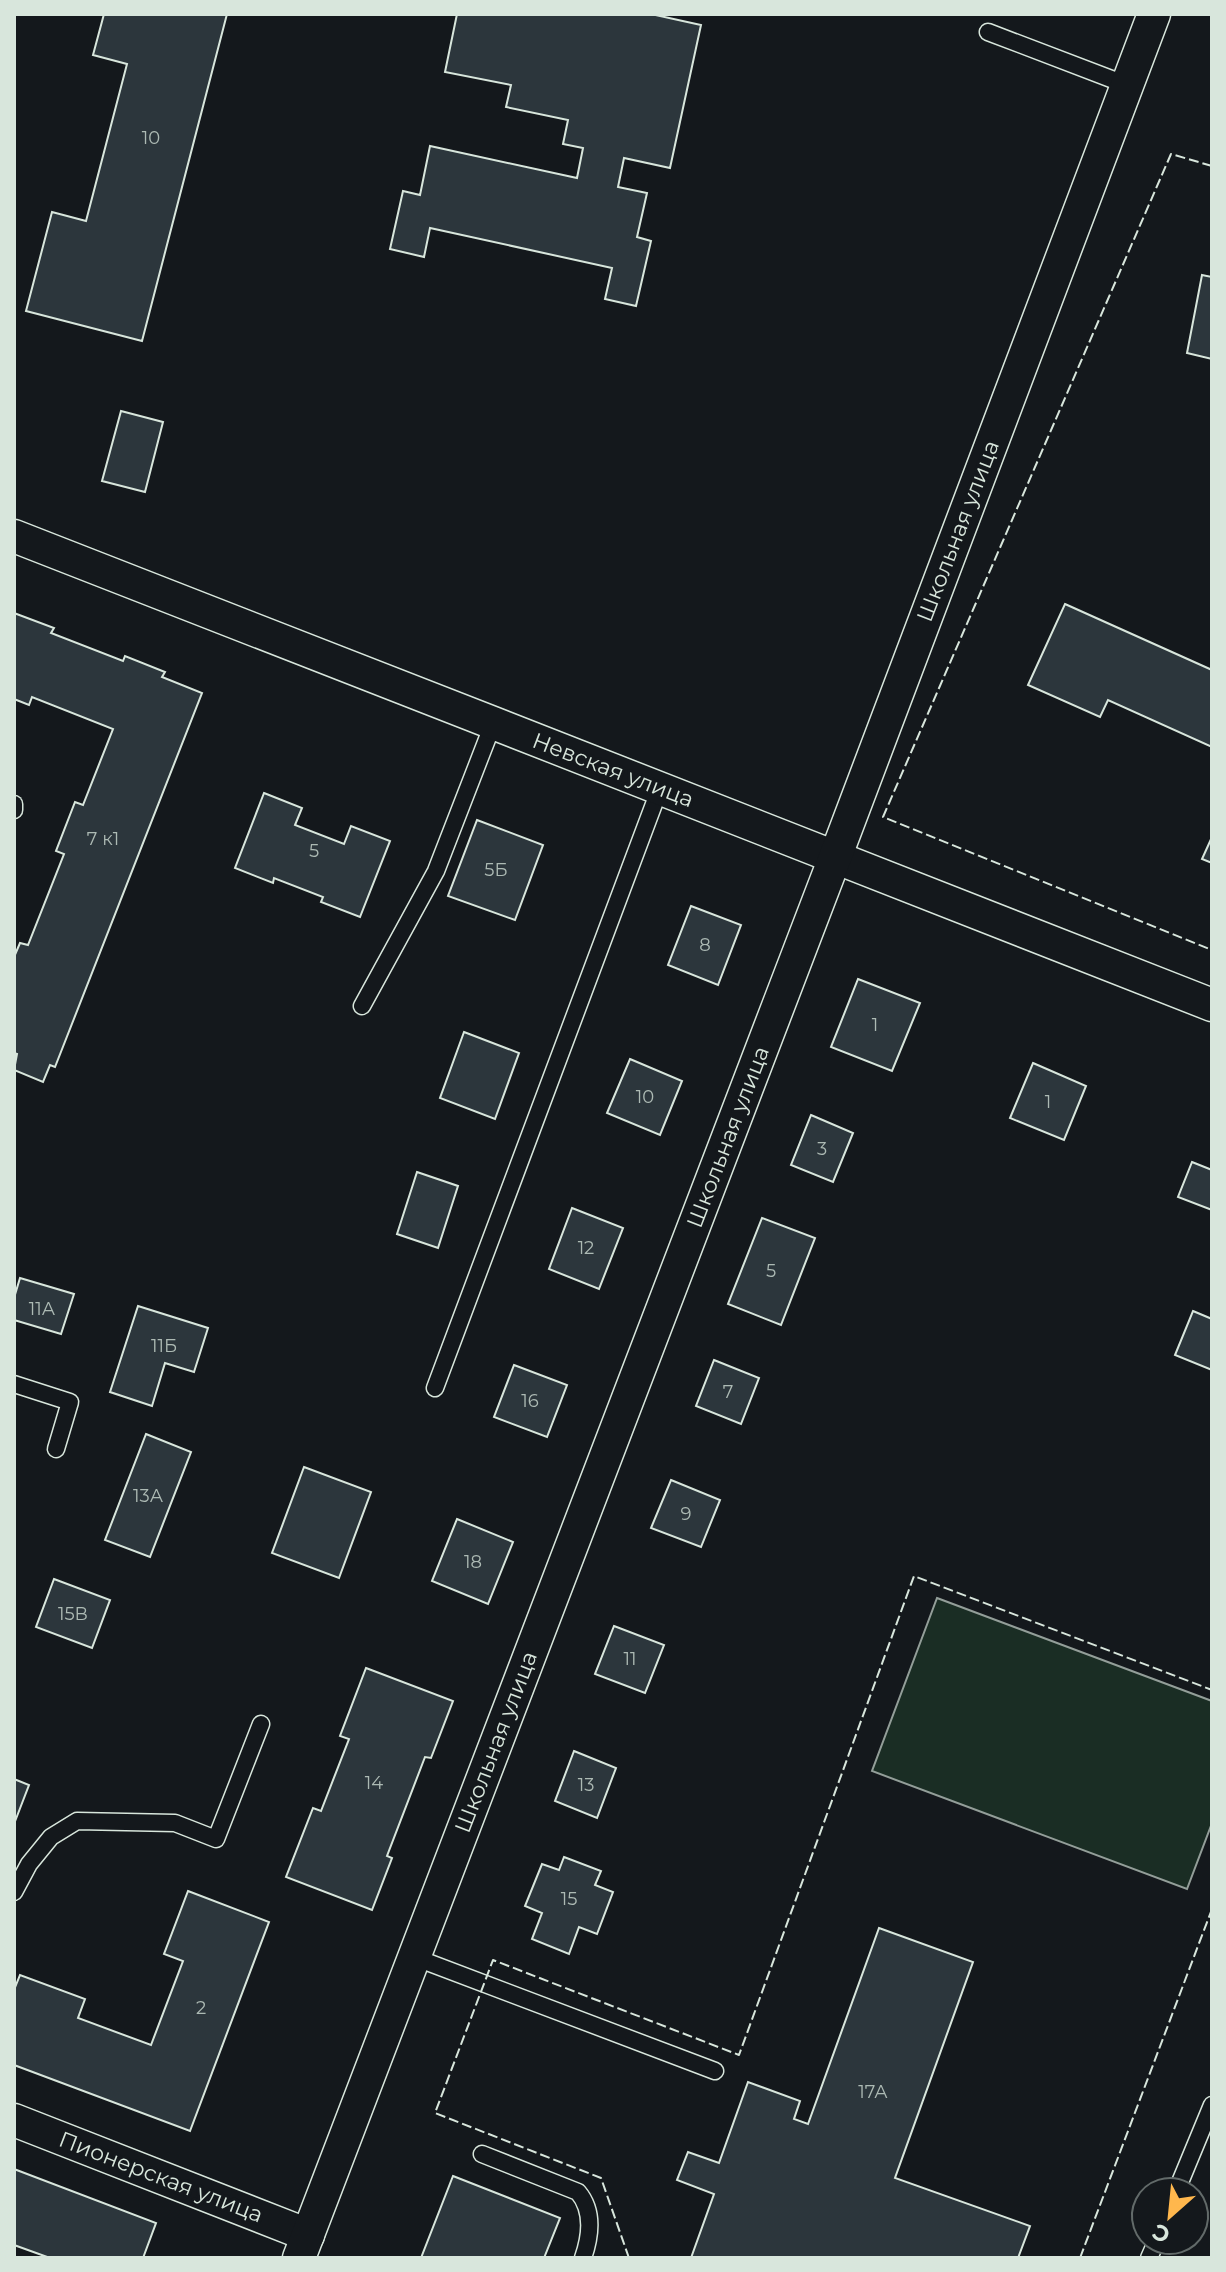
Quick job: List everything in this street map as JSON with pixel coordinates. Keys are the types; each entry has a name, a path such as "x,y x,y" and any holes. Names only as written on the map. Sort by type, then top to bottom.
{"street":[{"name":"Школьная улица","path":"303,2246 836,855 1154,14"},
{"name":"Невская улица","path":"14,536 836,855 1212,1005"},
{"name":"Пионерская улица","path":"14,2120 303,2246"}],"lane":[{"path":"988,32 1127,85"},
{"path":"362,1006 436,871 493,724"},
{"path":"435,1388 660,788"},
{"path":"14,804 14,810"},
{"path":"14,1384 70,1402 56,1449"},
{"path":"14,1892 29,1864 51,1837 77,1821 175,1823 216,1839 261,1724"},
{"path":"414,1957 715,2071"},
{"path":"1183,2176 1212,2105"},
{"path":"482,2154 578,2192 586,2201 591,2221 583,2258"}],"green space":[{"path":"937,1598 1212,1701 1212,1823 1187,1889 872,1771"}],"building":[{"path":"104,14 227,14 142,341 26,311 52,212 86,221 127,64 93,55"},
{"path":"457,14 651,14 701,25 670,168 624,158 618,187 647,193 637,237 651,241 636,306 605,299 612,268 430,228 424,257 390,249 403,191 420,195 430,146 577,178 583,148 563,144 568,120 506,107 511,85 445,72"},
{"path":"1202,275 1212,277 1212,359 1187,353"},
{"path":"121,411 163,422 145,492 102,481"},
{"path":"1065,604 1212,670 1212,747 1108,700 1100,717 1028,685"},
{"path":"14,613 54,628 51,633 123,661 125,656 165,672 162,677 202,693 55,1067 50,1065 43,1082 14,1070 17,1054 14,1053 14,957 20,943 28,945 64,854 56,851 75,802 83,805 113,729 32,697 29,705 14,699"},
{"path":"264,793 302,808 295,825 344,844 351,826 390,841 360,917 321,902 323,897 274,878 273,883 235,868"},
{"path":"477,820 543,845 515,920 448,896"},
{"path":"1212,837 1212,863 1202,859"},
{"path":"691,906 741,925 718,985 668,965"},
{"path":"858,979 920,1003 892,1071 831,1047"},
{"path":"464,1032 519,1053 495,1119 440,1098"},
{"path":"630,1059 682,1081 660,1135 607,1113"},
{"path":"1033,1063 1086,1086 1064,1140 1010,1118"},
{"path":"811,1115 853,1133 833,1182 791,1165"},
{"path":"1192,1162 1212,1170 1212,1210 1178,1197"},
{"path":"417,1172 458,1186 438,1248 397,1234"},
{"path":"572,1208 623,1228 599,1289 549,1269"},
{"path":"762,1218 815,1238 781,1325 728,1304"},
{"path":"20,1278 74,1294 61,1334 14,1320 14,1298"},
{"path":"138,1306 208,1328 194,1372 165,1363 152,1406 110,1392"},
{"path":"1193,1311 1212,1319 1212,1370 1175,1355"},
{"path":"714,1360 759,1378 741,1424 696,1406"},
{"path":"514,1365 567,1385 547,1437 494,1417"},
{"path":"146,1434 191,1452 150,1557 105,1540"},
{"path":"304,1467 371,1492 339,1578 272,1553"},
{"path":"671,1480 720,1500 701,1547 651,1528"},
{"path":"457,1519 513,1542 488,1604 432,1581"},
{"path":"54,1579 110,1600 92,1648 36,1627"},
{"path":"614,1626 664,1645 645,1693 595,1674"},
{"path":"366,1668 453,1701 431,1758 425,1757 387,1856 392,1858 372,1910 286,1877 313,1808 321,1811 349,1739 340,1736"},
{"path":"574,1751 616,1768 597,1818 555,1801"},
{"path":"14,1779 29,1785 14,1824"},
{"path":"564,1857 601,1871 595,1885 613,1892 597,1934 579,1927 569,1954 532,1939 542,1913 525,1906 542,1864 559,1870"},
{"path":"188,1891 269,1922 190,2131 14,2065 14,1990 20,1975 85,1999 78,2018 151,2045 183,1961 164,1954"},
{"path":"879,1928 973,1962 895,2178 1030,2226 1018,2258 691,2258 714,2194 677,2180 688,2152 719,2163 748,2082 800,2101 794,2119 808,2124"},
{"path":"14,2169 156,2223 143,2258 50,2258 14,2245"},
{"path":"453,2176 560,2218 544,2258 421,2258"}],"fence":[{"path":"1212,166 1171,154 883,817 1212,950"},
{"path":"629,2258 601,2178 435,2113 493,1960 739,2055 914,1576 1212,1690"},
{"path":"1080,2258 1212,1909"}]}
